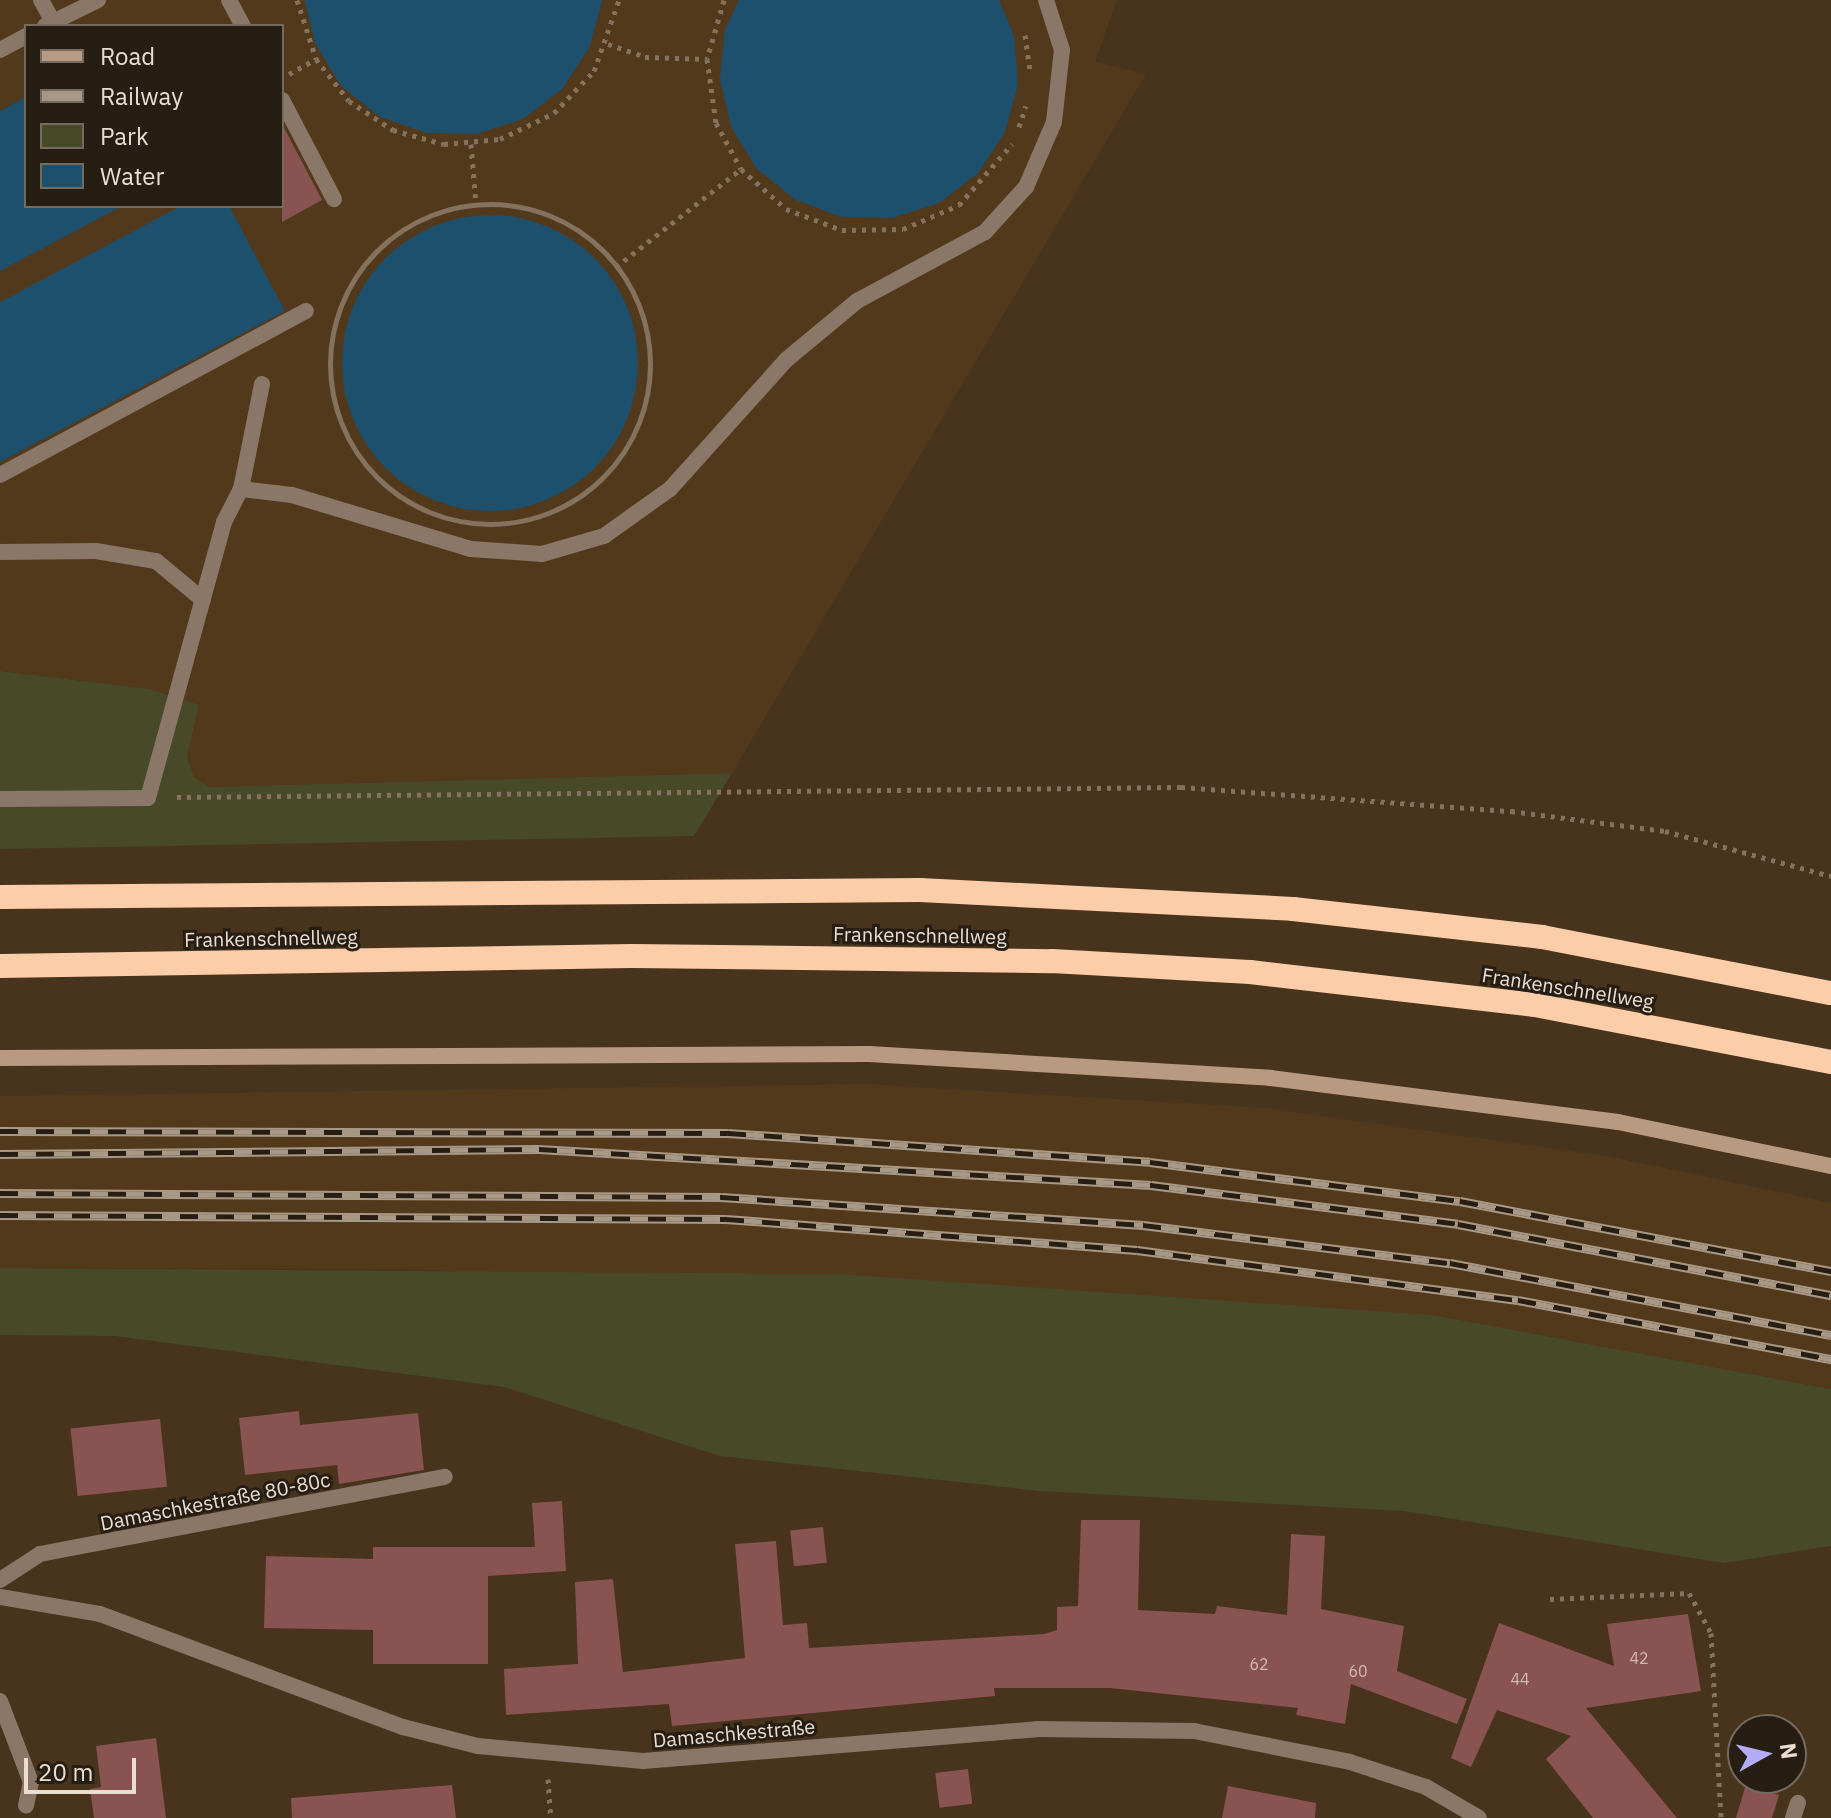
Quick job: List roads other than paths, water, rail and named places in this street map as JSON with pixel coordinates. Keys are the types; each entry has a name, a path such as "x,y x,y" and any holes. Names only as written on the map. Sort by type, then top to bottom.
{"highway":[{"path":"0,897 904,890 1293,909 1542,937 1831,993"},
{"name":"Frankenschnellweg","path":"0,966 632,956 1052,961 1250,972 1535,1005 1831,1062"}],"main road":[{"path":"0,1058 672,1051 1240,1076 1618,1122 1831,1166"}],"street":[{"path":"41,0 49,24"},
{"path":"49,24 62,0"},
{"path":"49,24 98,0"},
{"path":"229,0 242,24"},
{"path":"241,489 292,495 471,549 542,554 604,536 670,489 786,360 857,301 985,232 1026,187 1054,122 1062,50 1046,0"},
{"path":"0,50 24,37"},
{"path":"284,104 334,199"},
{"path":"0,475 306,311"},
{"path":"0,799 148,798 203,600 241,489 262,384"},
{"path":"0,552 96,551 156,561 203,600"},
{"name":"Damaschkestraße 80-80c","path":"0,1580 40,1554 445,1477"},
{"name":"Damaschkestraße","path":"0,1597 100,1614 403,1727 545,1755 643,1761 1037,1729 1194,1731 1350,1762 1426,1787 1479,1818"},
{"path":"0,1701 31,1782 26,1805"}],"water":[{"path":"305,0 602,1 589,48 562,89 523,119 476,134 427,133 380,117 341,86 315,43"},
{"path":"739,0 999,0 1014,36 1018,84 1005,132 978,173 939,203 892,218 842,217 796,200 757,169 731,127 720,79 725,30"},
{"path":"24,98 24,208 118,208 0,271 0,111"},
{"path":"177,208 230,208 285,311 0,462 0,302"},
{"path":"490,215 519,218 547,226 595,258 627,306 635,334 638,363 635,392 627,420 595,468 547,500 519,508 490,511 461,508 433,500 385,468 353,420 345,392 342,363 345,334 353,306 385,258 433,226 461,218"}],"railway":[{"path":"0,1131 728,1133 1150,1162 1460,1201 1831,1271"},
{"path":"0,1154 539,1149 1151,1185 1458,1224 1831,1295"},
{"path":"0,1193 721,1197 1143,1225 1450,1263 1831,1335"},
{"path":"0,1215 726,1219 1137,1250 1518,1300 1831,1359"}]}
